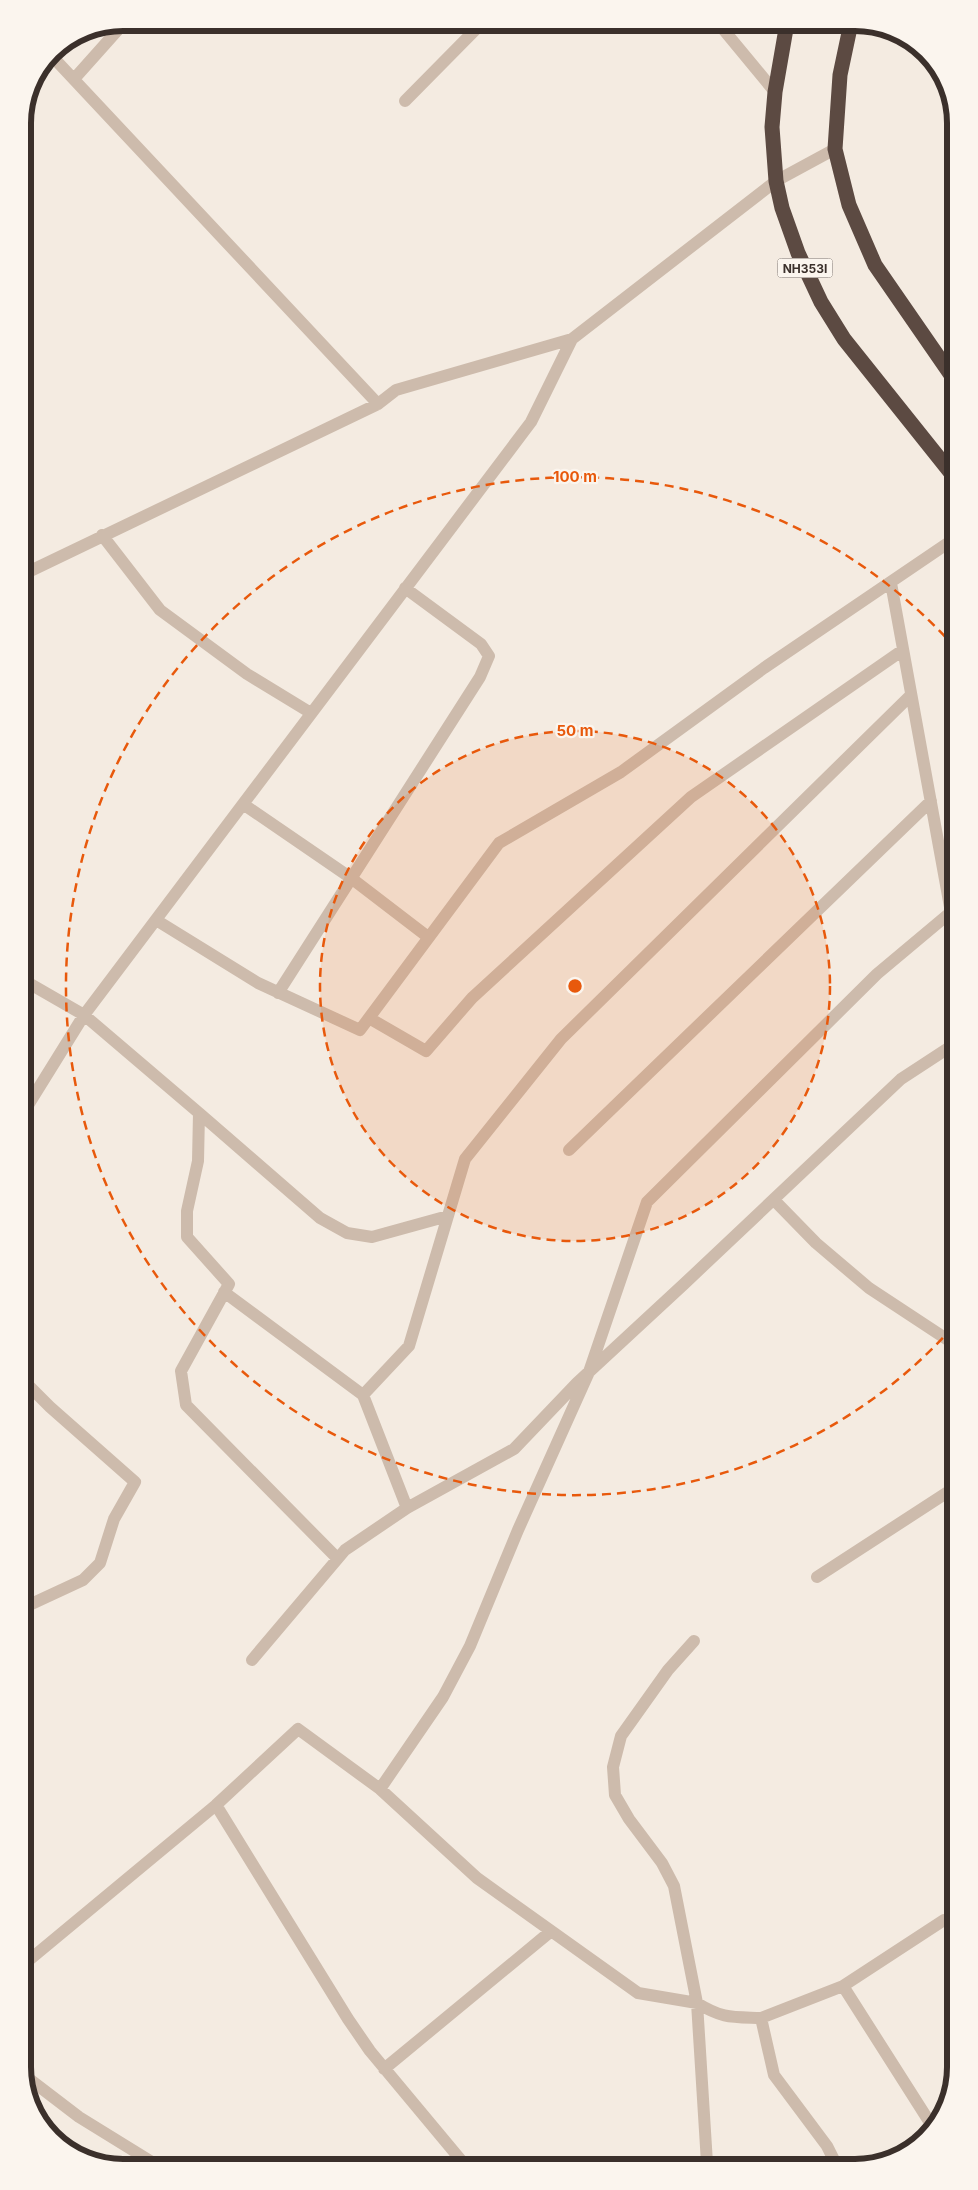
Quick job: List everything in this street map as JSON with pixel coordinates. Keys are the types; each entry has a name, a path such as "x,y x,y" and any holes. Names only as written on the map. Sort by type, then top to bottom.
{"highway":[{"name":"NH353I","path":"786,31 775,92 772,128 776,181 782,208 798,253 821,302 844,339 947,468"},
{"path":"849,31 840,75 835,149 849,204 876,265 947,369"}],"street":[{"path":"405,101 474,31"},
{"path":"725,31 775,92"},
{"path":"74,79 116,32"},
{"path":"56,60 378,404"},
{"path":"31,570 378,404 396,390 572,339 776,181 835,149"},
{"path":"31,1100 84,1015 531,422 572,339"},
{"path":"102,535 160,610 247,674 311,713"},
{"path":"156,920 258,983 360,1030 499,843 621,772 764,668 947,544"},
{"path":"891,583 947,888"},
{"path":"278,992 480,677 489,656 482,644 405,588"},
{"path":"369,1018 426,1051 472,998 691,798 903,650"},
{"path":"363,1395 408,1346 465,1159 561,1039 911,695"},
{"path":"569,1150 931,801"},
{"path":"243,804 351,878 428,937"},
{"path":"380,1789 443,1698 470,1646 518,1530 589,1372 647,1202 877,974 947,919"},
{"path":"31,984 84,1015 320,1218 346,1233 372,1237 448,1216"},
{"path":"252,1660 344,1550 408,1508 514,1449 589,1372 774,1200 901,1078 947,1049"},
{"path":"199,1113 198,1161 187,1211 187,1237 229,1284 180,1371 186,1405 337,1558"},
{"path":"774,1200 816,1243 869,1288 947,1339"},
{"path":"224,1292 363,1395 408,1508"},
{"path":"31,1388 135,1482 114,1519 100,1563 83,1580 31,1604"},
{"path":"818,1577 947,1494"},
{"path":"694,1642 668,1670 621,1736 613,1767 616,1794 629,1819 662,1863 674,1886 697,2003 707,2159"},
{"path":"31,1959 216,1805 298,1729 380,1789 477,1878 638,1994 697,2003 715,2014 728,2017 761,2018 843,1986 944,1920 947,1920"},
{"path":"216,1805 348,2019 384,2069 460,2159"},
{"path":"384,2069 550,1932"},
{"path":"843,1986 929,2121"},
{"path":"761,2018 774,2075 827,2146 834,2159"},
{"path":"32,2081 78,2117 147,2159"}]}
